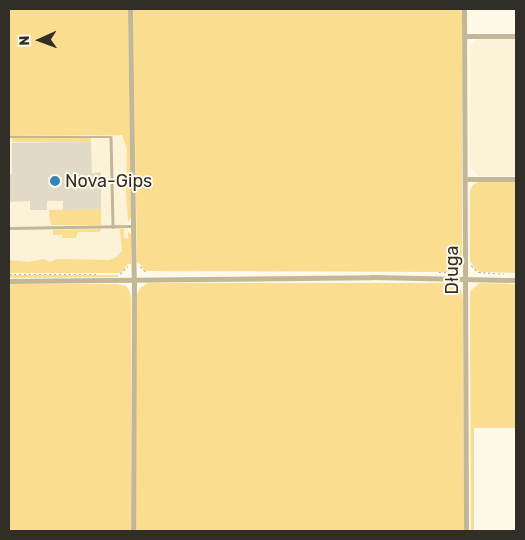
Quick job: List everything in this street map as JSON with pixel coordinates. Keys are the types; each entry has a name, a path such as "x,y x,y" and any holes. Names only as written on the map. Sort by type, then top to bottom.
{"street":[{"path":"130,9 134,280 133,531"},
{"name":"Długa","path":"464,9 466,531"},
{"path":"464,36 516,36"},
{"path":"465,179 516,179"},
{"path":"9,281 466,278 516,280"}],"lane":[{"path":"9,137 110,137 113,226"},
{"path":"9,228 133,226"}],"path":[{"path":"469,261 470,265 478,272 509,274"}],"shaded area":[{"path":"9,9 128,9 131,217 128,222 126,192 127,149 122,135 9,136"},
{"path":"133,9 462,9 462,264 459,264 452,271 445,272 145,271 137,263"},
{"path":"516,37 516,176 479,176 470,168 470,45 478,38"},
{"path":"127,133 128,252 115,267 9,267 9,134"},
{"path":"12,138 91,138 91,142 12,142"},
{"path":"480,181 516,181 516,273 480,272 475,269 470,261 470,190 473,185"},
{"path":"101,209 101,225 52,225 50,222 49,210"},
{"path":"101,229 100,232 78,232 76,238 62,238 62,235 53,235 53,230"},
{"path":"120,229 124,229 124,238 128,238 128,231 131,234 131,264 128,264 121,273 9,273 9,260 28,262 44,259 50,262 57,259 109,260 115,258 122,251"},
{"path":"9,275 118,275 118,277 9,278"},
{"path":"148,283 450,283 458,286 462,293 463,302 464,531 136,531 136,297 140,288"},
{"path":"480,283 516,284 516,428 474,428 474,531 471,531 470,295 471,290"},
{"path":"9,284 116,284 126,286 129,290 131,297 131,531 9,531"}],"building":[{"name":"Nova-Gips","path":"91,142 92,173 101,172 101,209 63,210 63,201 47,201 47,210 30,210 30,201 9,202 9,174 12,174 12,143"}],"place":[{"name":"Nova-Gips","path":"55,181"}]}
